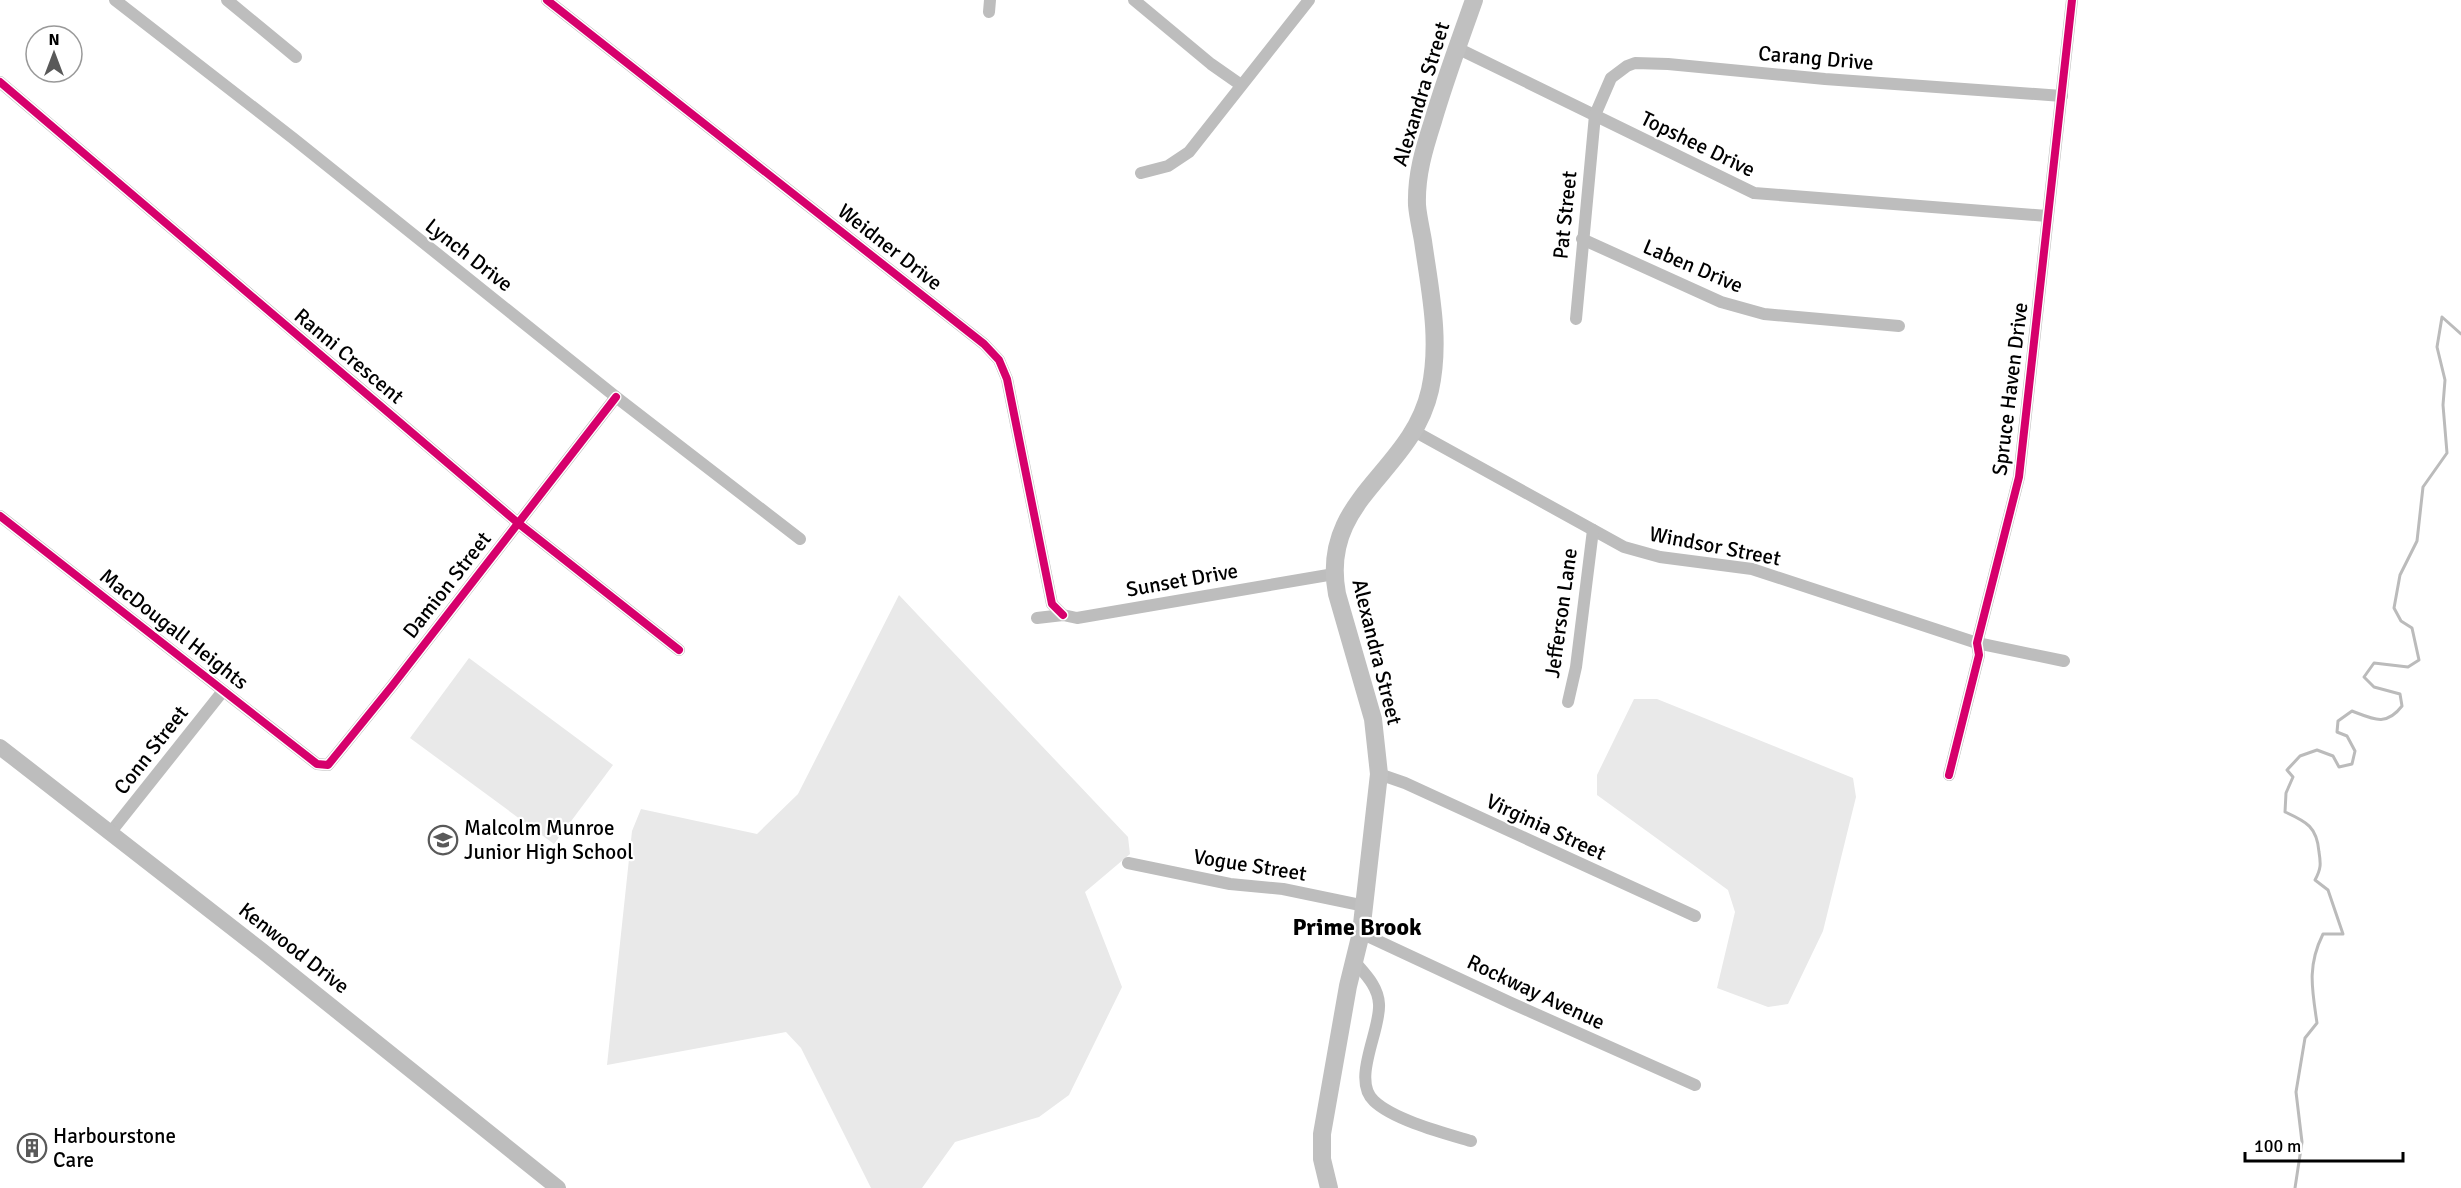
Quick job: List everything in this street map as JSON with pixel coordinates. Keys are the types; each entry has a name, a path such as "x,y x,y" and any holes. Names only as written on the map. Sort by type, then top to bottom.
{"main road":[{"name":"Alexandra Street","path":"1327,1188 1321,1145 1323,1123 1361,933 1380,774 1373,719 1341,617 1334,574 1336,544 1347,518 1392,462 1413,431 1430,390 1435,362 1433,304 1417,206 1418,173 1441,93 1474,0"},
{"name":"Alexandra Street","path":"1323,1168 1335,1188"}],"street":[{"name":"Lynch Drive","path":"115,0 286,133 616,398 800,539"},
{"path":"227,0 296,57"},
{"name":"Weidner Drive","path":"547,0 984,344 993,354 1004,369 1007,379 1052,604 1063,615"},
{"path":"1134,0 1203,58 1241,86"},
{"path":"1140,173 1168,166 1182,158 1309,0"},
{"name":"Spruce Haven Drive","path":"1949,775 1979,655 1977,643 2019,477 2031,387 2047,216 2072,0"},
{"name":"Topshee Drive","path":"1458,48 1754,193 2047,216"},
{"name":"Carang Drive","path":"1595,115 1608,84 1616,74 1631,64 1644,63 2062,96"},
{"name":"Ranni Crescent","path":"0,82 518,523 679,650"},
{"name":"Pat Street","path":"1576,319 1595,115"},
{"name":"Laben Drive","path":"1582,239 1720,302 1764,314 1899,326"},
{"name":"Damion Street","path":"328,765 616,398"},
{"name":"Windsor Street","path":"1413,431 1624,548 1660,557 1752,569 1977,643 2064,661"},
{"name":"MacDougall Heights","path":"0,516 317,764 328,765"},
{"name":"Jefferson Lane","path":"1568,702 1576,667 1593,530"},
{"name":"Sunset Drive","path":"1037,618 1063,615 1077,618 1334,574"},
{"name":"Conn Street","path":"110,833 223,691"},
{"name":"Kenwood Drive","path":"0,747 261,950 558,1188"},
{"name":"Virginia Street","path":"1380,774 1695,916"},
{"name":"Vogue Street","path":"1128,863 1230,884 1283,889 1365,906"},
{"name":"Rockway Avenue","path":"1361,933 1695,1085"},
{"path":"1354,961 1373,984 1379,1002 1365,1079 1370,1096 1376,1103 1416,1124 1471,1141"}],"shaded area":[{"path":"899,595 1128,837 1130,854 1085,892 1122,987 1069,1095 1039,1117 955,1142 922,1188 871,1188 801,1048 786,1032 607,1065 632,831 641,809 757,834 798,794"},
{"path":"469,658 613,765 554,844 410,738"},
{"path":"1634,699 1657,699 1853,778 1856,797 1823,931 1788,1004 1768,1007 1717,988 1735,912 1728,890 1597,795 1597,775"}],"waterway":[{"path":"2295,1188 2302,1142 2296,1092 2305,1038 2317,1023 2312,988 2313,967 2323,934 2343,934 2328,890 2315,880 2320,863 2316,837 2310,826 2285,812 2286,793 2293,777 2287,770 2300,756 2317,750 2333,756 2339,767 2352,764 2355,751 2347,736 2337,732 2338,721 2352,711 2373,718 2385,719 2396,713 2402,706 2400,694 2374,687 2364,677 2374,663 2408,667 2419,660 2412,628 2401,621 2394,608 2400,575 2417,541 2423,487 2447,453 2443,405 2445,380 2437,347 2442,317 2461,334"}],"cycle path":[{"path":"547,0 984,344 999,360 1007,379 1052,604 1063,615"},
{"path":"1949,775 1979,655 1977,643 2019,477 2072,0"},
{"path":"0,82 518,523 679,650"},
{"path":"0,516 317,764 328,765 616,397"}],"place":[{"name":"Malcolm Munroe Junior High School","path":"443,840"},
{"name":"Harbourstone Care","path":"32,1148"}],"district":[{"name":"Prime Brook","path":"1357,927"}]}
